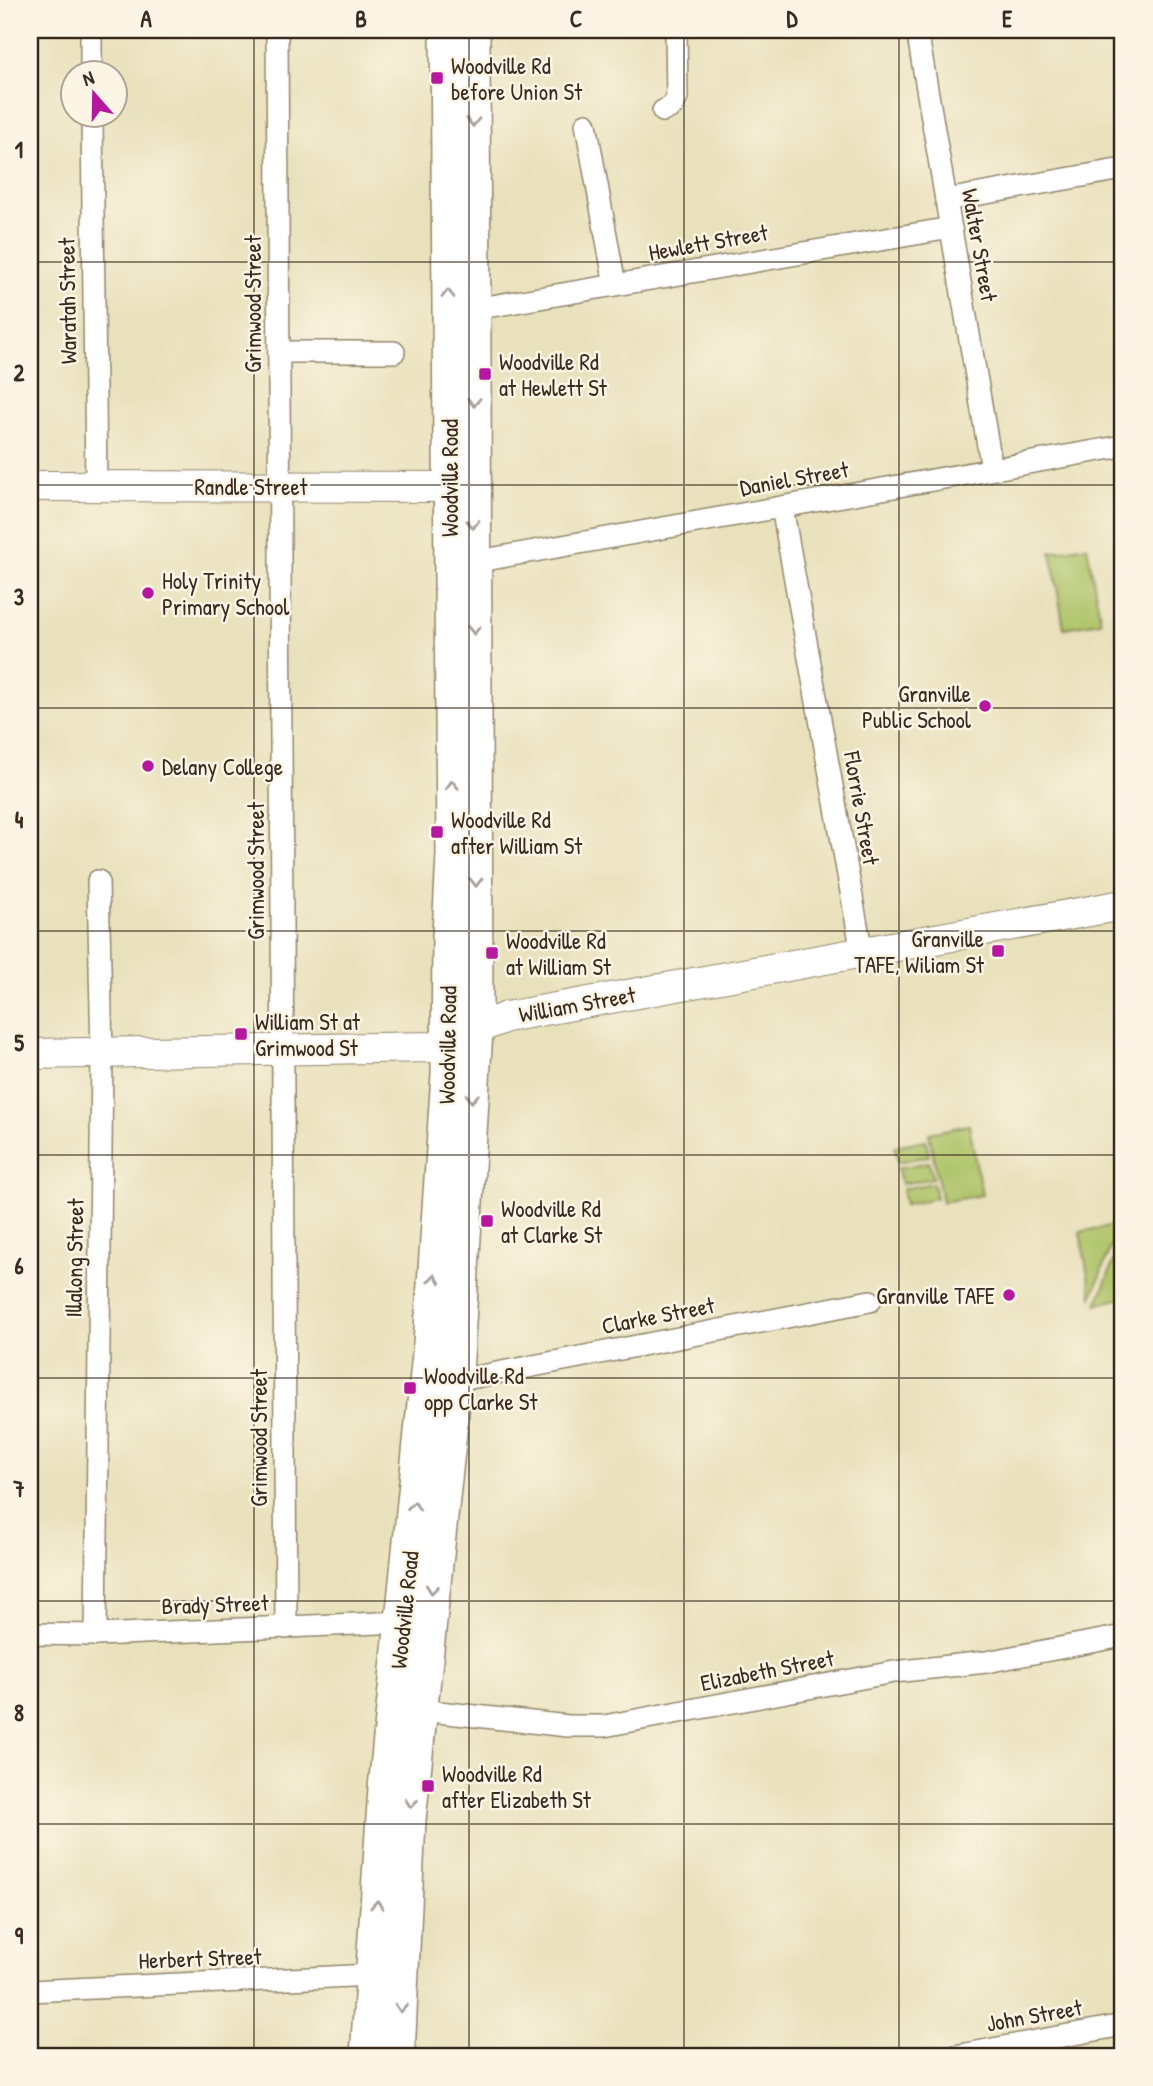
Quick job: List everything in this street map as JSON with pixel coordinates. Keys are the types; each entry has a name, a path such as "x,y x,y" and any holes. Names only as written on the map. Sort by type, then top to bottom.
{"main road":[{"name":"Woodville Road","path":"367,2056 385,1788 463,1035 449,936 460,487 447,30"},
{"name":"Woodville Road","path":"398,2056 409,1820 457,1375 473,562 460,487 474,309 473,30"}],"street":[{"path":"91,30 91,60"},
{"name":"Grimwood Street","path":"277,30 286,1628"},
{"path":"663,111 673,106 677,97 676,30"},
{"name":"Walter Street","path":"917,30 992,469"},
{"path":"586,124 615,285"},
{"name":"Waratah Street","path":"92,130 96,486"},
{"path":"946,200 1123,169"},
{"name":"Hewlett Street","path":"474,309 951,228"},
{"path":"279,352 394,352"},
{"name":"Daniel Street","path":"473,562 1123,446"},
{"name":"Randle Street","path":"30,486 460,487"},
{"name":"Florrie Street","path":"782,507 862,953"},
{"name":"Illalong Street","path":"96,1635 102,1053 98,881"},
{"name":"William Street","path":"30,1054 434,1047 506,1017 1123,905"},
{"name":"Clarke Street","path":"457,1375 476,1377 870,1301"},
{"name":"Brady Street","path":"30,1634 96,1635 403,1622"},
{"name":"Elizabeth Street","path":"420,1710 568,1726 604,1726 894,1672 986,1662 1123,1636"},
{"name":"Herbert Street","path":"30,1991 372,1975"},
{"name":"John Street","path":"955,2056 1123,2025"}],"green space":[{"path":"1087,546 1101,622 1064,628 1051,552"},
{"path":"969,1125 982,1195 942,1202 929,1133"},
{"path":"926,1140 929,1156 898,1162 894,1146"},
{"path":"929,1162 933,1178 901,1184 898,1168"},
{"path":"933,1183 936,1198 905,1205 902,1189"},
{"path":"1119,1224 1092,1297 1080,1232"},
{"path":"1123,1237 1123,1298 1097,1304"}],"place":[{"name":"Woodville Rd before Union St","path":"437,78"},
{"name":"Woodville Rd at Hewlett St","path":"485,374"},
{"name":"Holy Trinity Primary School","path":"148,593"},
{"name":"Granville Public School","path":"985,706"},
{"name":"Delany College","path":"148,766"},
{"name":"Woodville Rd after William St","path":"437,832"},
{"name":"Granville TAFE, Wiliam St","path":"998,951"},
{"name":"Woodville Rd at William St","path":"492,953"},
{"name":"William St at Grimwood St","path":"241,1034"},
{"name":"Woodville Rd at Clarke St","path":"487,1221"},
{"name":"Granville TAFE","path":"1009,1295"},
{"name":"Woodville Rd opp Clarke St","path":"410,1388"},
{"name":"Woodville Rd after Elizabeth St","path":"428,1786"}]}
